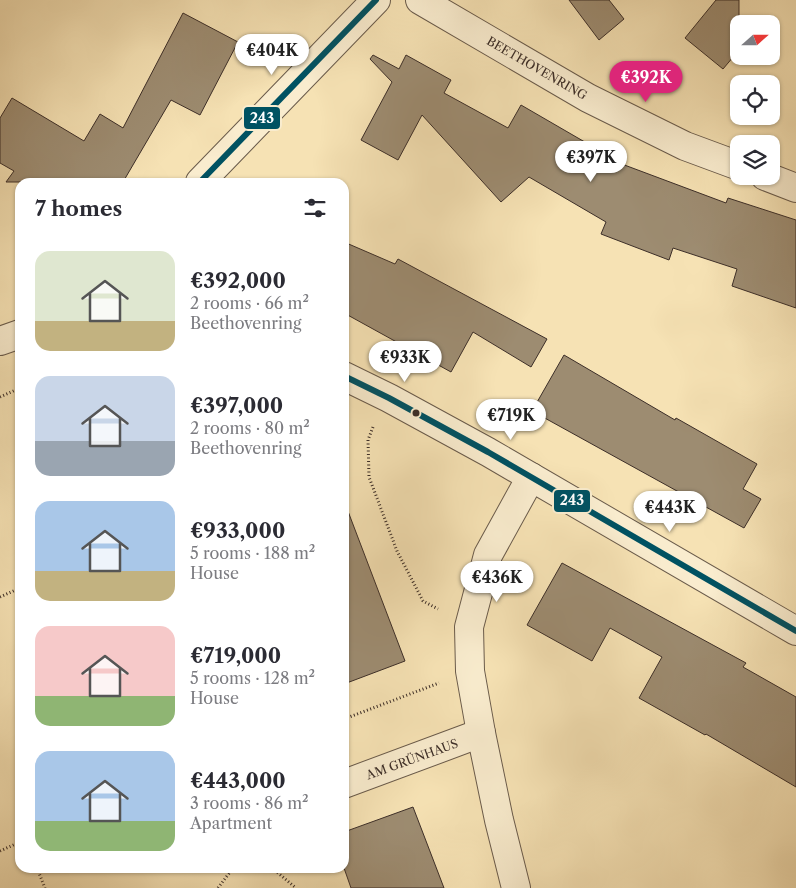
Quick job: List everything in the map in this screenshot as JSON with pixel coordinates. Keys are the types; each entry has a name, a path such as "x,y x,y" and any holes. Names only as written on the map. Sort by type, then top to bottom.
{"street":[{"path":"204,178 376,0"},
{"name":"BEETHOVENRING","path":"420,0 588,98 685,146 730,163"},
{"path":"780,182 796,188"},
{"path":"0,341 15,336"},
{"path":"349,378 488,452 796,631"},
{"path":"516,888 499,820 481,733 470,671 469,626 488,555 531,477"},
{"name":"AM GRÜNHAUS","path":"349,782 481,733"}],"path":[{"path":"0,397 15,390"},
{"path":"369,434 369,477 396,551 423,601"},
{"path":"0,596 15,590"},
{"path":"349,717 434,685"},
{"path":"0,851 15,844"},
{"path":"39,873 45,888"},
{"path":"218,888 229,873"},
{"path":"278,873 296,888"}],"building":[{"path":"569,0 609,0 624,19 599,40"},
{"path":"716,0 739,0 739,15 730,15 730,61 723,69 685,38"},
{"path":"183,13 238,42 200,115 171,100 125,178 15,178 15,182 6,182 14,171 0,163 0,118 12,98 84,141 100,114 123,128"},
{"path":"373,55 399,69 406,55 451,80 444,93 508,128 521,105 590,145 587,151 726,203 728,198 796,220 796,308 732,286 737,269 673,248 669,260 601,234 606,222 529,177 501,202 422,115 398,160 361,140 392,82 370,59"},
{"path":"349,244 395,264 398,259 547,339 531,367 473,332 451,372 349,316"},
{"path":"564,355 675,420 676,418 757,464 743,489 761,499 744,528 532,411"},
{"path":"349,514 405,661 349,682"},
{"path":"562,563 746,663 743,667 796,697 796,787 706,734 639,698 662,657 610,628 592,661 527,625"},
{"path":"413,807 444,888 351,888 346,873 349,873 349,830"}],"transit line":[{"name":"243","path":"204,178 376,0"},
{"name":"243","path":"349,378 488,452 796,631"}]}
